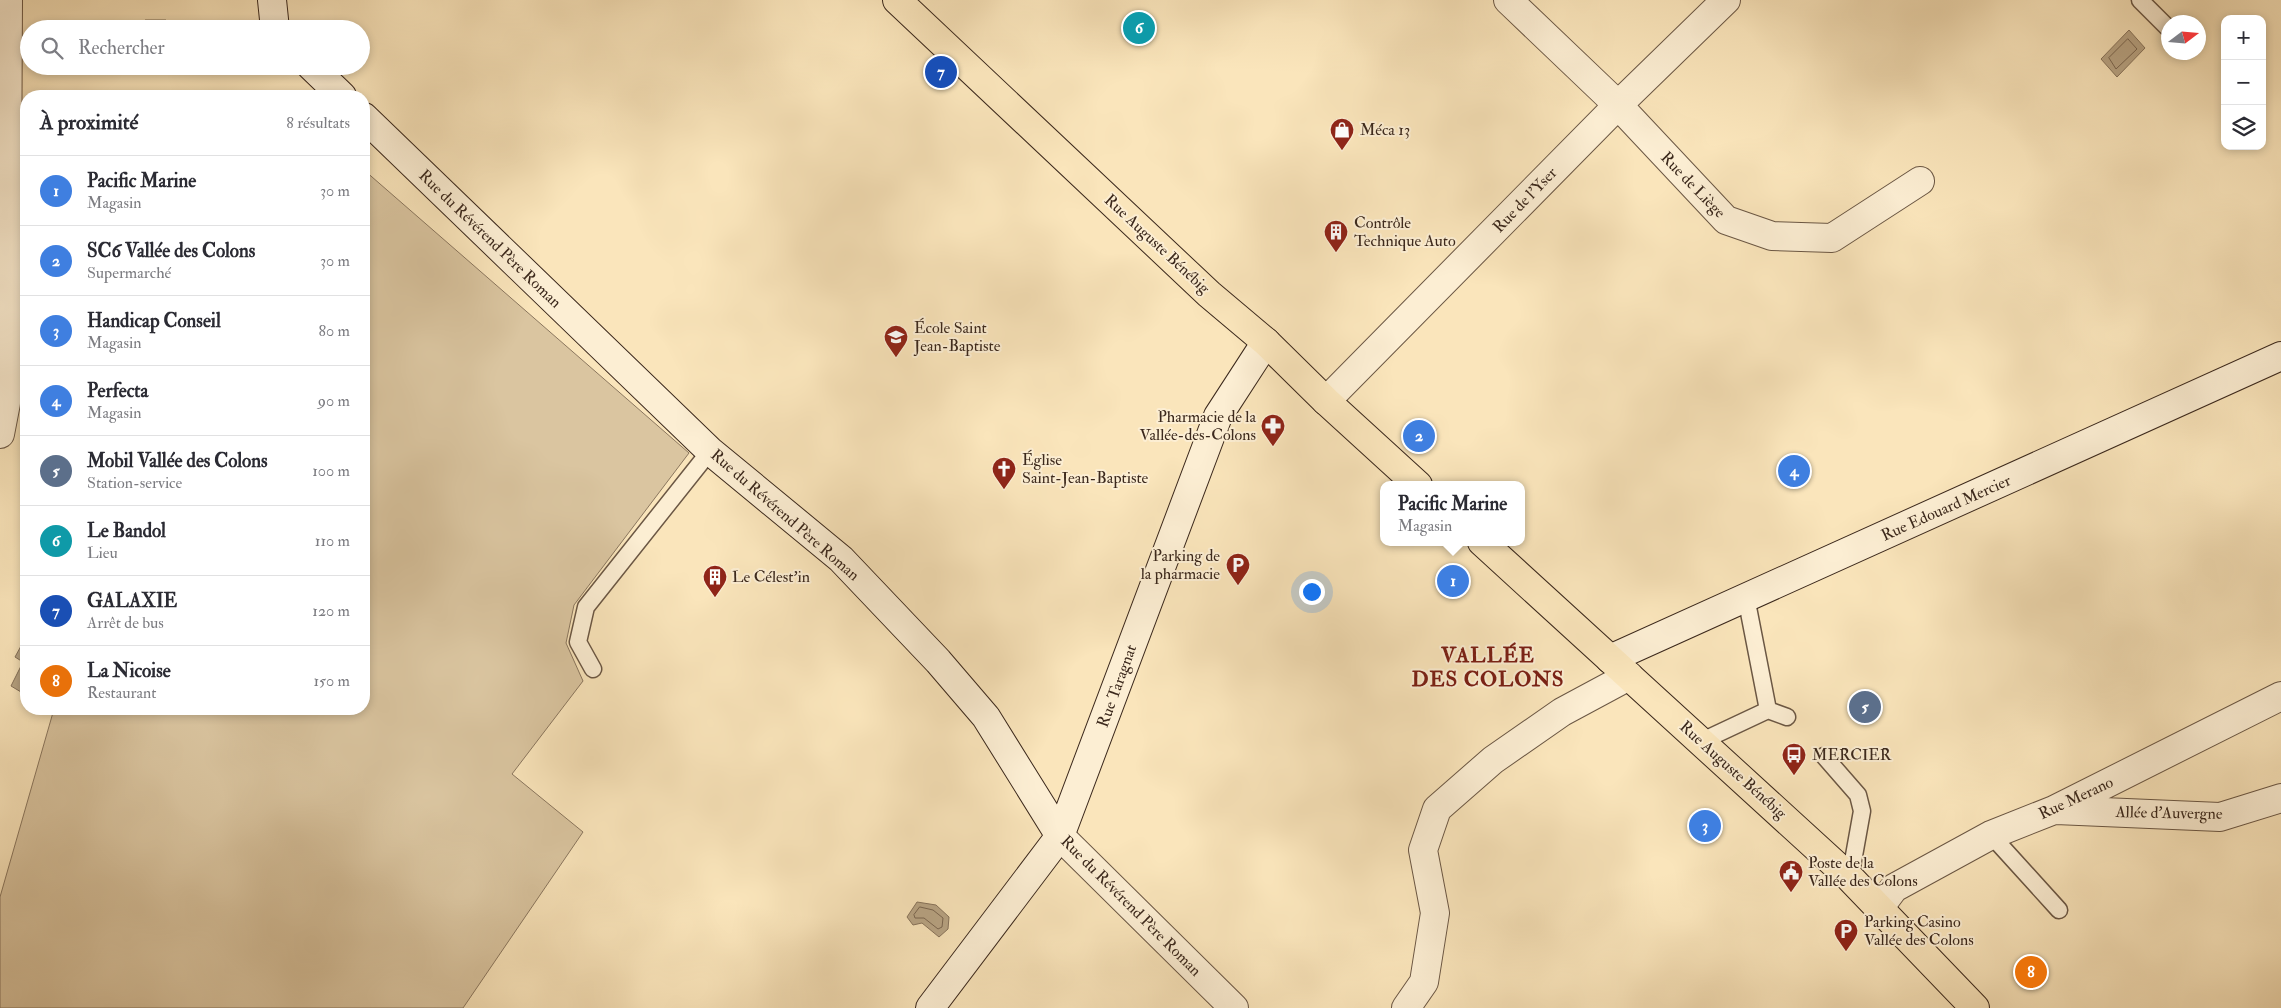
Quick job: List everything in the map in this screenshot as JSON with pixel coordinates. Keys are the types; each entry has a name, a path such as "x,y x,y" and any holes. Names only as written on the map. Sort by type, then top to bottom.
{"main road":[{"name":"Rue Auguste Bénébig","path":"897,0 1209,294 1266,342 1326,401 1414,481"},
{"name":"Rue Auguste Bénébig","path":"1486,546 1850,878 1975,1008"}],"street":[{"path":"0,434 6,403 8,0"},
{"path":"272,0 273,20"},
{"name":"Rue de Liège","path":"1508,0 1618,105 1726,220 1772,236 1832,238 1920,181"},
{"name":"Rue de l'Yser","path":"1326,401 1618,105 1726,0"},
{"path":"320,75 336,90"},
{"name":"Rue du Révérend Père Roman","path":"370,123 710,451 841,559 938,661 986,717 1060,836 1234,1008"},
{"name":"Rue Taragnat","path":"930,1008 1060,836 1218,416 1266,342"},
{"name":"Rue Edouard Mercier","path":"1406,1008 1424,982 1435,912 1423,850 1437,809 1493,760 1562,712 1620,668 1746,598 2281,356"},
{"name":"Rue Merano","path":"1878,908 1894,888 1991,835 2054,810 2281,696"},
{"name":"Allée d'Auvergne","path":"2054,810 2220,818 2281,798"}],"lane":[{"path":"2140,0 2161,21"},
{"path":"593,669 578,642 586,607 710,451"},
{"path":"1746,598 1768,710"},
{"path":"1702,741 1768,710 1787,717"},
{"path":"1824,756 1858,795 1860,802 1862,820 1850,878"},
{"path":"1991,835 2059,910"}],"shaded area":[{"path":"370,175 689,453 574,605 566,643 583,681 512,774 583,832 463,1008 0,1008 0,897 52,715 370,715"}],"water":[{"path":"2129,30 2145,48 2117,77 2101,59"},
{"path":"20,648 20,660 15,657"},
{"path":"20,668 20,691 11,686"},
{"path":"917,902 936,905 949,917 948,929 939,937 922,923 913,925 907,917"}],"place":[{"name":"Le Bandol","path":"1139,28"},
{"name":"GALAXIE","path":"941,72"},
{"name":"Méca 13","path":"1342,151"},
{"name":"Contrôle Technique Auto","path":"1336,253"},
{"name":"École Saint Jean-Baptiste","path":"896,358"},
{"name":"SC6 Vallée des Colons","path":"1419,436"},
{"name":"Pharmacie de la Vallée-des-Colons","path":"1273,447"},
{"name":"Perfecta","path":"1794,471"},
{"name":"Église Saint-Jean-Baptiste","path":"1004,490"},
{"name":"Pacific Marine","path":"1453,581"},
{"name":"Parking de la pharmacie","path":"1238,586"},
{"name":"Le Célest'in","path":"715,598"},
{"name":"Mobil Vallée des Colons","path":"1865,707"},
{"name":"MERCIER","path":"1794,776"},
{"name":"Handicap Conseil","path":"1705,826"},
{"name":"Poste de la Vallée des Colons","path":"1791,893"},
{"name":"Parking Casino Vallée des Colons","path":"1846,952"},
{"name":"La Nicoise","path":"2031,972"}],"district":[{"name":"VALLÉE DES COLONS","path":"1488,667"}]}
